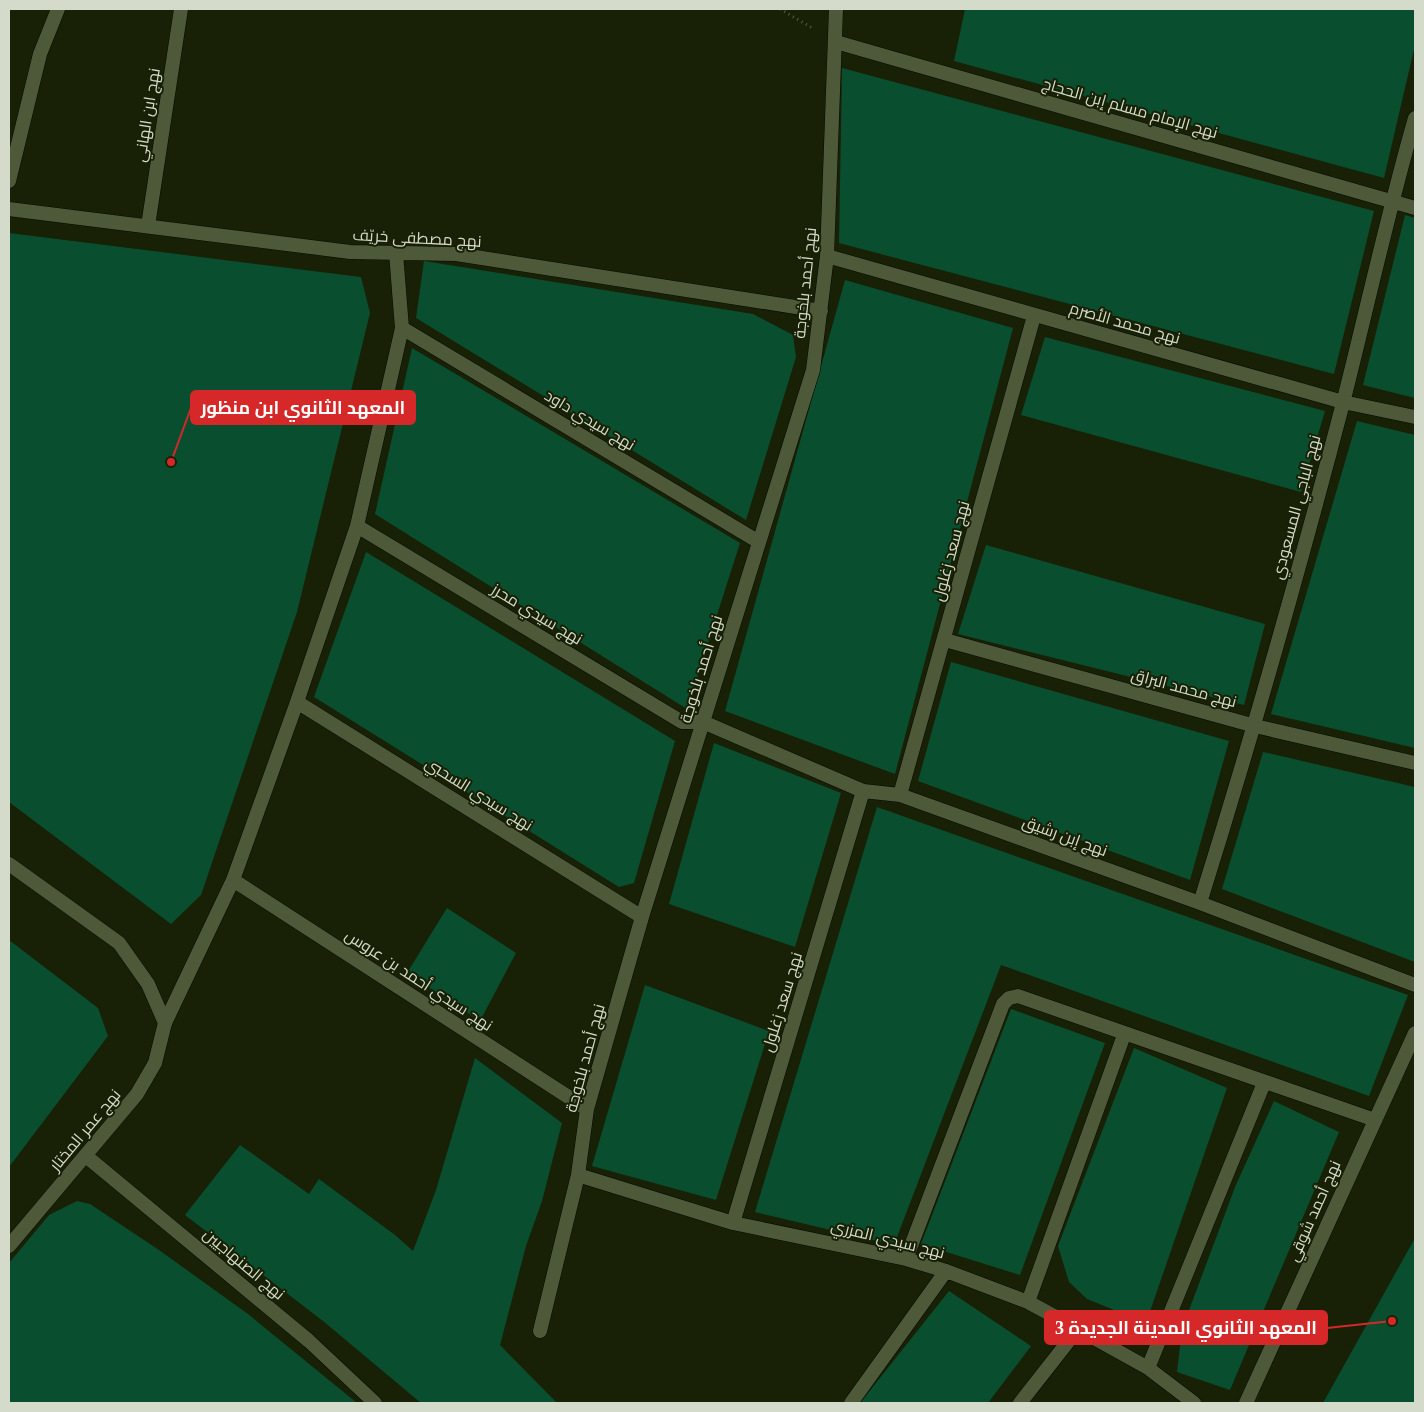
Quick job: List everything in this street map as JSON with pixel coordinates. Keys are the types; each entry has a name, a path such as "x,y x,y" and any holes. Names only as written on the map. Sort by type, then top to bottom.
{"street":[{"path":"9,181 40,54 58,9"},
{"name":"نهج ابن الهاني","path":"148,226 181,9"},
{"name":"نهج أحمد بلخوجة","path":"540,1331 578,1175 587,1109 642,917 812,370 822,311 827,256 836,9"},
{"name":"نهج اﻹمام مسلم إبن الحجاج","path":"836,42 1415,208"},
{"name":"نهج الباجي المسعودي","path":"1200,903 1255,726 1343,402 1391,201 1415,118"},
{"name":"نهج مصطفى خريّف","path":"9,209 350,252 456,254 822,311"},
{"name":"نهج عمر المختار","path":"9,1246 137,1094 155,1064 165,1023 233,880 297,702 357,526 402,328 396,253"},
{"name":"نهج محمد الأصرم","path":"827,256 1343,402 1415,417"},
{"name":"نهج سعد زغلول","path":"900,795 1034,316"},
{"name":"نهج سيدي داود","path":"402,328 759,542"},
{"name":"نهج سيدي محرز","path":"357,526 682,722 703,722"},
{"name":"نهج محمد البراق","path":"944,640 1255,726 1415,763"},
{"name":"نهج سيدي السحبي","path":"297,702 642,917"},
{"name":"نهج إبن رشيق","path":"703,722 863,791 900,795 1200,903 1415,986"},
{"name":"نهج سعد زغلول","path":"733,1223 863,791"},
{"path":"9,864 119,943 148,984 165,1023"},
{"name":"نهج سيدي أحمد بن عروس","path":"233,880 587,1109"},
{"path":"906,1259 1003,1004 1009,998 1018,996 1124,1035 1375,1120"},
{"name":"نهج أحمد شوقي","path":"1246,1403 1415,1033"},
{"path":"1028,1302 1124,1035"},
{"path":"1148,1368 1264,1083"},
{"name":"نهج الصنهاجيين","path":"86,1156 309,1341 375,1403"},
{"name":"نهج سيدي المزري","path":"578,1175 733,1223 906,1259 1028,1302 1148,1368 1194,1403"},
{"path":"851,1403 946,1272"},
{"path":"1020,1403 1078,1329"}],"path":[{"path":"780,9 836,42"}],"building":[{"path":"965,9 1415,10 1415,45 1384,178 954,61"},
{"path":"842,68 1374,211 1334,374 839,243"},
{"path":"1405,215 1415,218 1415,398 1363,385"},
{"path":"9,233 361,277 370,313 297,612 201,895 171,924 9,802"},
{"path":"424,261 753,314 793,335 796,357 746,520 416,318"},
{"path":"845,280 1013,328 895,774 725,711"},
{"path":"1045,337 1325,411 1301,492 1021,415"},
{"path":"412,348 740,543 687,709 375,514"},
{"path":"1357,421 1415,435 1415,748 1271,714"},
{"path":"986,545 1265,624 1244,705 958,634"},
{"path":"366,552 675,741 634,883 619,887 314,697"},
{"path":"951,662 1229,741 1190,880 918,781"},
{"path":"714,743 841,793 795,947 669,904"},
{"path":"1263,752 1415,787 1415,962 1222,889"},
{"path":"877,807 1408,995 1369,1096 1001,965 894,1245 755,1212"},
{"path":"447,908 516,953 480,1021 407,973"},
{"path":"9,940 98,1008 108,1036 9,1167"},
{"path":"645,985 769,1031 716,1200 592,1166"},
{"path":"1011,1009 1105,1043 1020,1275 921,1244"},
{"path":"1134,1048 1227,1088 1146,1323 1087,1299 1069,1282 1058,1246"},
{"path":"475,1058 562,1123 542,1201 526,1246 500,1345 557,1403 421,1403 323,1321 185,1215 240,1145 309,1194 319,1179 395,1235 413,1251 436,1190"},
{"path":"1274,1101 1339,1132 1230,1390 1177,1372 1182,1329 1235,1187"},
{"path":"77,1201 90,1204 159,1250 248,1314 357,1403 9,1403 9,1263 49,1215"},
{"path":"1415,1238 1415,1403 1323,1403"},
{"path":"949,1291 1031,1346 988,1403 860,1403"}],"place":[{"name":"المعهد الثانوي ابن منظور","path":"171,462"},
{"name":"3 المعهد الثانوي المدينة الجديدة","path":"1392,1321"}]}
